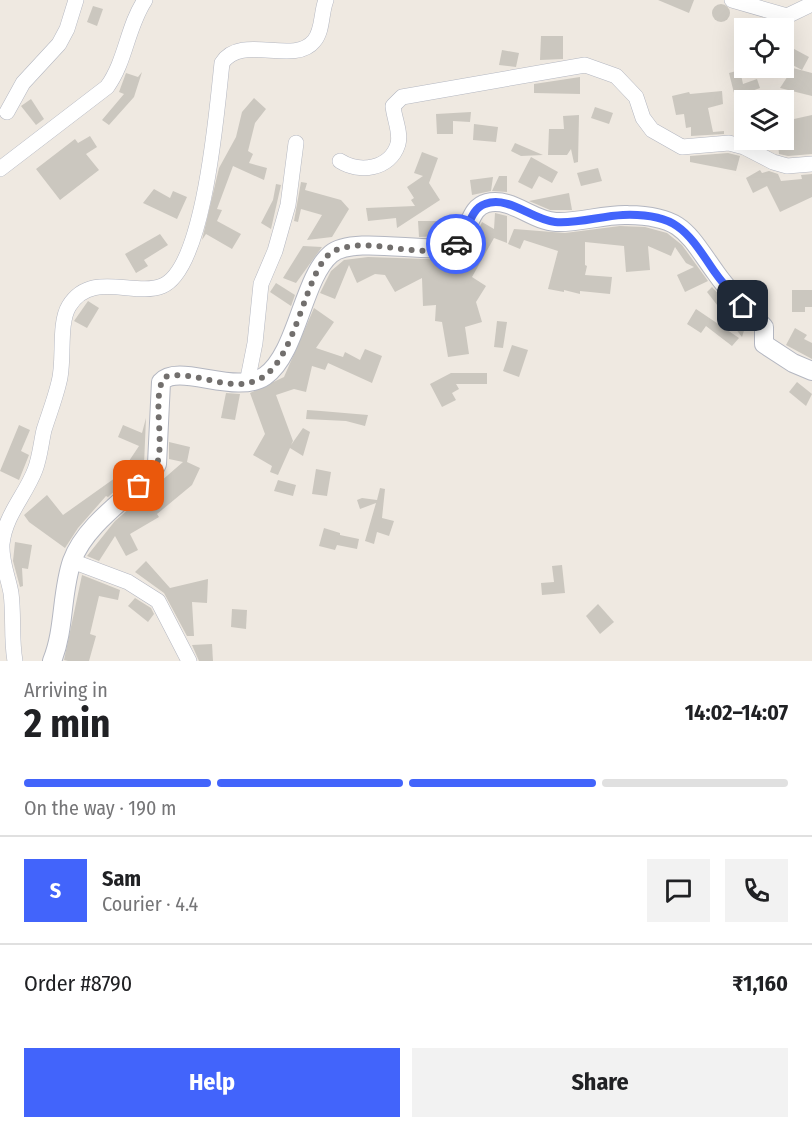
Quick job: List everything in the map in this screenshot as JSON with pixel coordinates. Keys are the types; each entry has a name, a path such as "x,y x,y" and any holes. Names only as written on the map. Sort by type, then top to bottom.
{"street":[{"path":"7,112 23,83 59,44 67,29 76,0"},
{"path":"0,169 107,87 116,75 135,17 145,0"},
{"path":"15,661 11,591 2,558 4,536 10,514 35,472 62,371 64,321 69,307 77,297 91,289 114,285 154,288 164,285 181,269 206,186 222,63 230,54 244,50 298,50 307,47 318,35 326,0"},
{"path":"732,0 788,16 812,4"},
{"path":"340,160 351,168 363,169 382,163 392,155 399,135 393,106 402,97 585,65 616,76 636,98 643,118 652,130 682,147 729,144 744,147 773,162 787,166 812,164"},
{"path":"247,383 255,342 261,284 275,251 288,205 296,143"},
{"path":"52,661 61,636 72,561 82,542 95,526 153,472 160,443 159,390 165,377 172,375 247,383 264,377 274,369 319,270 332,252 349,246 418,250 451,247 463,237 477,208 485,203 501,202 553,222 626,215 651,216 679,226 700,248 726,287 764,327 764,344 793,363 812,371"},
{"path":"72,561 128,582 158,601 189,661"}],"building":[{"path":"658,0 694,0 689,13"},
{"path":"721,4 727,7 730,13 727,19 721,22 715,19 712,13 715,7"},
{"path":"93,6 103,9 97,26 87,22"},
{"path":"541,36 563,36 563,59 540,60"},
{"path":"794,49 809,57 802,70 794,66"},
{"path":"502,50 519,53 516,67 499,65"},
{"path":"794,68 812,73 812,96 780,88 786,78 794,78"},
{"path":"142,72 134,97 109,125 102,120 124,94 119,92 126,73 138,77"},
{"path":"734,72 734,78 742,78 743,84 757,79 760,88 734,90 734,93 729,73"},
{"path":"580,77 580,94 534,93 534,84"},
{"path":"722,91 723,104 708,108 713,132 724,131 724,134 691,136 691,127 686,128 684,114 676,115 672,96 689,92 690,94"},
{"path":"254,98 266,109 255,123 248,151 253,154 249,163 267,168 264,180 233,166 217,209 222,210 217,221 241,234 232,249 206,234 202,240 219,168 236,137 242,112"},
{"path":"31,99 44,119 36,125 21,106"},
{"path":"595,107 613,113 609,124 591,118"},
{"path":"471,112 470,122 453,121 453,134 437,134 436,114"},
{"path":"579,115 578,162 574,163 571,149 567,155 548,155 549,129 564,129 563,116"},
{"path":"812,115 812,154 788,156 779,154 779,150 794,150 794,119"},
{"path":"474,124 498,127 496,142 473,140"},
{"path":"90,136 97,147 86,154 99,170 60,200 36,169 75,139 78,143"},
{"path":"515,143 543,155 521,156 511,151"},
{"path":"422,152 438,158 429,183 440,200 397,228 396,218 368,221 366,208 415,206 411,200 414,198 407,187 423,176 414,173"},
{"path":"728,153 740,156 736,171 690,162 690,156"},
{"path":"531,157 558,172 552,183 539,176 532,189 518,182"},
{"path":"598,168 602,181 581,186 577,173"},
{"path":"760,170 762,173 769,171 778,174 781,181 802,179 801,175 812,174 812,197 780,212 767,186 753,193 746,178"},
{"path":"499,176 507,176 507,192 492,191"},
{"path":"493,177 491,191 472,195 470,180"},
{"path":"301,182 307,183 305,190 341,200 349,209 332,237 307,240 322,215 301,209 298,222 294,221"},
{"path":"276,184 281,185 271,229 261,223 273,200"},
{"path":"154,189 170,198 173,191 187,197 177,219 143,203"},
{"path":"569,193 572,210 550,210 529,201"},
{"path":"495,213 507,216 507,243 494,238 472,277 486,286 476,302 482,322 465,327 469,354 448,357 442,322 435,321 436,305 423,306 422,278 395,292 385,275 375,274 357,283 349,265 335,299 320,293 331,271 344,260 368,257 456,260 473,240 482,222 494,229"},
{"path":"418,221 441,221 442,236 419,237"},
{"path":"620,226 645,227 667,233 682,245 708,281 685,292 677,275 694,267 686,263 675,247 671,256 648,246 650,270 626,272 624,246 585,242 585,265 587,266 585,275 612,277 610,294 580,291 580,294 564,290 564,292 548,289 558,251 524,240 520,249 508,244 514,229 565,233"},
{"path":"160,234 168,245 144,260 148,266 136,273 125,254"},
{"path":"303,246 322,247 296,283 283,278"},
{"path":"276,283 295,295 291,306 270,292"},
{"path":"712,287 746,324 742,337 707,292"},
{"path":"792,290 812,290 812,307 805,307 805,312 792,312"},
{"path":"88,301 99,308 87,328 74,321"},
{"path":"314,308 334,322 316,348 343,357 345,352 360,360 365,349 382,356 372,383 328,363 325,370 312,366 306,392 294,389 276,395 293,441 291,445 303,428 310,432 303,456 290,448 278,475 270,472 272,466 253,455 265,434 250,393 284,377"},
{"path":"696,309 739,338 732,346 706,326 701,333 687,324"},
{"path":"497,321 507,322 503,348 494,347"},
{"path":"795,328 807,335 804,339 812,343 812,359 786,345"},
{"path":"512,345 528,350 519,377 503,371"},
{"path":"451,373 487,373 487,384 456,384 459,389 452,393 456,400 442,407 430,384"},
{"path":"797,382 812,394 806,406 789,392"},
{"path":"226,393 240,394 235,420 221,418"},
{"path":"307,410 368,415 365,426 346,421 306,419"},
{"path":"146,418 144,465 108,497 106,496 78,528 65,548 29,522 24,515 47,495 63,515 115,478 117,479 139,446 118,437 123,425 142,433"},
{"path":"19,425 30,430 21,451 29,455 19,480 0,471"},
{"path":"169,442 190,447 187,462 200,468 192,485 157,514 159,517 130,534 138,550 126,556 115,536 99,561 87,556 115,521 183,462 169,459"},
{"path":"316,469 331,472 327,496 312,494"},
{"path":"278,480 296,485 293,496 274,491"},
{"path":"380,488 385,489 382,518 394,521 389,536 377,532 374,544 365,541 376,503 360,509 357,500 362,498 377,500"},
{"path":"324,528 340,533 340,535 359,539 357,549 337,545 335,550 319,546"},
{"path":"15,542 32,545 28,569 22,568 23,586 20,587 13,561"},
{"path":"146,561 170,588 208,579 207,603 192,602 194,636 187,636 164,593 135,572"},
{"path":"562,565 565,593 542,595 541,583 554,582 552,566"},
{"path":"82,575 120,590 118,600 99,596 90,634 96,636 89,661 68,661 64,660"},
{"path":"135,598 151,608 154,614 148,622 128,606"},
{"path":"598,604 614,622 600,634 586,616"},
{"path":"232,609 247,610 246,629 231,627"},
{"path":"212,644 213,661 199,661 192,645"}],"way so far":[{"path":"139,486 153,472 157,464 160,443 159,390 165,377 172,375 244,383 254,382 264,377 274,369 283,354 319,270 332,252 349,246 418,250 451,247 456,244"}],"route":[{"path":"456,244 463,237 477,208 485,203 501,202 553,222 603,216 651,216 667,220 690,235 726,287 743,306"}]}
